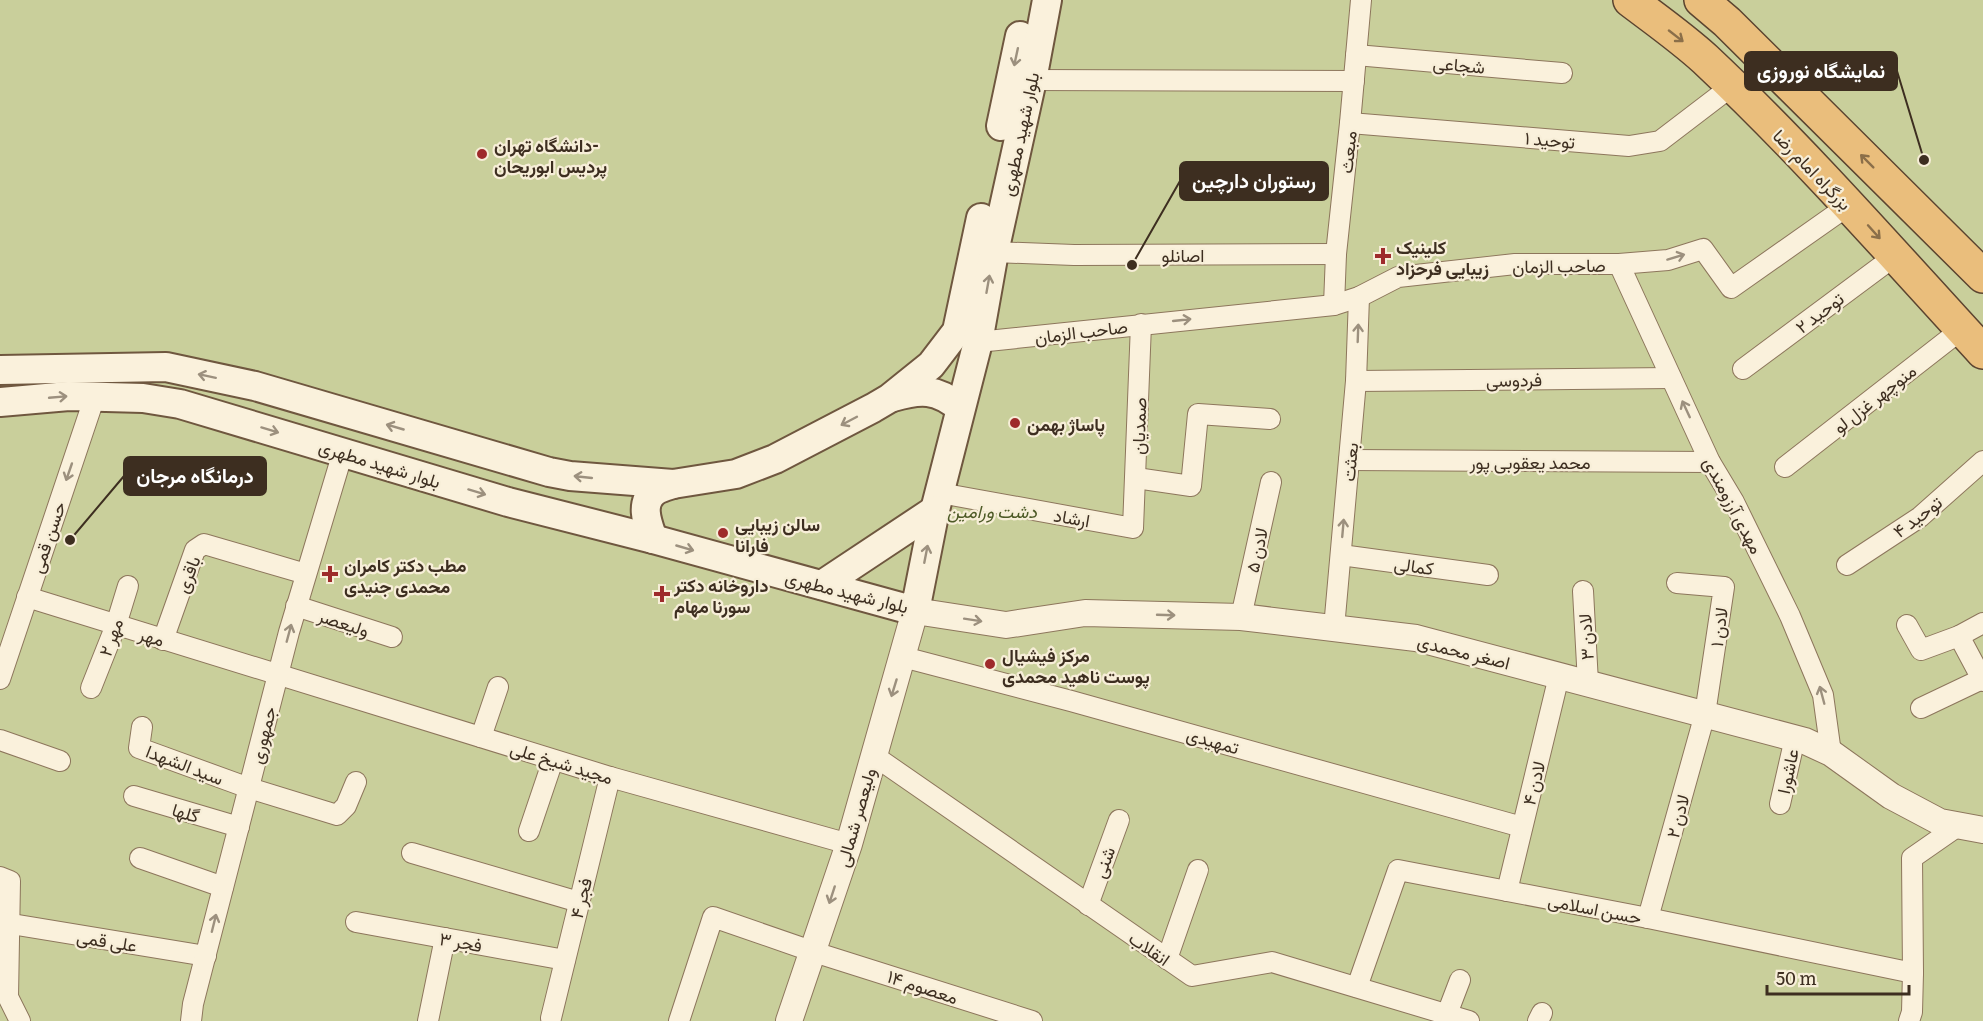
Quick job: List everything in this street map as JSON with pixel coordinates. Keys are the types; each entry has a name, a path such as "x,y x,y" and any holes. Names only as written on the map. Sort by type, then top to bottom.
{"highway":[{"name":"بزرگراه امام رضا","path":"1630,0 1703,57 1849,205 1972,341"},
{"path":"1701,0 1735,29 1983,276"}],"main road":[{"name":"بلوار شهید مطهری","path":"0,370 166,367 255,386 549,472 570,476 673,484 736,474 756,467 813,440 890,398 931,365 957,331 1028,0"},
{"name":"بلوار شهید مطهری","path":"0,402 94,396 142,398 180,404 508,502 915,611 960,408 978,342 994,252 1047,0"},
{"path":"890,398 911,392 937,393 948,398 960,408"},
{"path":"608,527 623,525 632,520 635,501 623,481"},
{"path":"653,539 645,512 646,502 654,492 673,484"},
{"path":"822,585 938,502"}],"street":[{"name":"مبعث","path":"1334,304 1336,254 1361,0"},
{"name":"شجاعی","path":"1356,55 1562,73"},
{"path":"1032,80 1354,81"},
{"name":"توحید ۱","path":"1350,123 1629,146 1660,141 1732,86"},
{"name":"صاحب الزمان","path":"978,342 1334,304 1359,297 1398,277 1515,264 1618,264 1668,260 1703,249 1731,288 1849,205"},
{"name":"اصانلو","path":"994,252 1074,255 1336,254"},
{"name":"توحید ۲","path":"1743,369 1895,256"},
{"name":"مهدی آرزومندی","path":"1618,264 1710,462 1734,502 1790,616 1823,694 1831,753"},
{"name":"بعثت","path":"1334,628 1356,381 1359,297"},
{"name":"صمدیان","path":"1133,528 1141,324"},
{"name":"منوچهر غزل لو","path":"1785,467 1972,341"},
{"name":"فردوسی","path":"1356,381 1671,378"},
{"name":"حسن قمی","path":"0,679 94,396"},
{"path":"1136,478 1191,486 1198,414 1270,419"},
{"name":"جمهوری","path":"191,1021 278,675 343,452"},
{"name":"محمد یعقوبی پور","path":"1349,460 1710,462"},
{"name":"توحید ۴","path":"1846,565 1920,517 1983,461"},
{"name":"لادن ۵","path":"1241,617 1271,482"},
{"name":"ارشاد","path":"938,502 1133,528"},
{"name":"باقری","path":"163,640 195,550 204,544 306,574"},
{"name":"کمالی","path":"1341,555 1488,575"},
{"name":"لادن ۱","path":"1677,583 1724,587 1705,714"},
{"name":"مهر ۲","path":"91,688 116,625 128,586"},
{"name":"لادن ۳","path":"1583,591 1588,683"},
{"name":"مهر","path":"27,597 278,675"},
{"name":"ولیعصر","path":"297,606 392,637"},
{"name":"اصغر محمدی","path":"915,611 1006,626 1085,613 1241,617 1416,638 1795,738 1831,753 1891,796 1940,822 1983,830"},
{"name":"ولیعصر شمالی","path":"789,1021 849,844 915,611"},
{"path":"1907,625 1921,650 1959,636 1983,622"},
{"path":"1921,708 1983,680 1959,636"},
{"name":"تمهیدی","path":"903,657 1071,700 1522,827"},
{"name":"مجید شیخ علی","path":"278,675 610,777 849,844"},
{"name":"لادن ۴","path":"1507,891 1560,676"},
{"path":"481,737 498,687"},
{"name":"لادن ۲","path":"1648,918 1705,714"},
{"name":"سید الشهدا","path":"142,727 139,748 249,788"},
{"name":"عاشورا","path":"1780,804 1795,738"},
{"path":"0,740 60,761"},
{"name":"انقلاب","path":"873,755 1192,976 1272,962 1469,1021"},
{"path":"529,831 553,759"},
{"name":"فجر ۴","path":"550,1018 610,777"},
{"path":"249,788 337,815 346,807 356,782"},
{"name":"گلها","path":"134,796 239,827"},
{"name":"شنی","path":"1088,905 1119,820"},
{"path":"1910,1021 1913,973 1912,858 1958,826"},
{"path":"412,853 579,902"},
{"path":"140,858 224,887"},
{"path":"1167,959 1198,870"},
{"name":"حسن اسلامی","path":"1356,987 1398,870 1648,918 1913,973"},
{"path":"5,879 4,996 20,1021"},
{"name":"۱۴ معصوم","path":"679,1021 713,916 814,952 1032,1021"},
{"name":"فجر ۳","path":"356,922 565,960"},
{"name":"علی قمی","path":"4,923 206,956"},
{"path":"428,1021 445,938"},
{"path":"1446,1014 1460,980"}],"green space":[{"name":"دشت ورامین","path":"0,0 1983,0 1983,1021 0,1021"}],"place":[{"name":"دانشگاه تهران- پردیس ابوریحان","path":"482,154"},
{"name":"نمایشگاه نوروزی","path":"1924,160"},
{"name":"کلینیک زیبایی فرحزاد","path":"1383,256"},
{"name":"رستوران دارچین","path":"1132,265"},
{"name":"پاساژ بهمن","path":"1015,423"},
{"name":"سالن زیبایی فارانا","path":"723,533"},
{"name":"درمانگاه مرجان","path":"70,540"},
{"name":"مطب دکتر کامران محمدی جنیدی","path":"330,574"},
{"name":"داروخانه دکتر سورنا مهام","path":"662,594"},
{"name":"مرکز فیشیال پوست ناهید محمدی","path":"990,664"}]}
